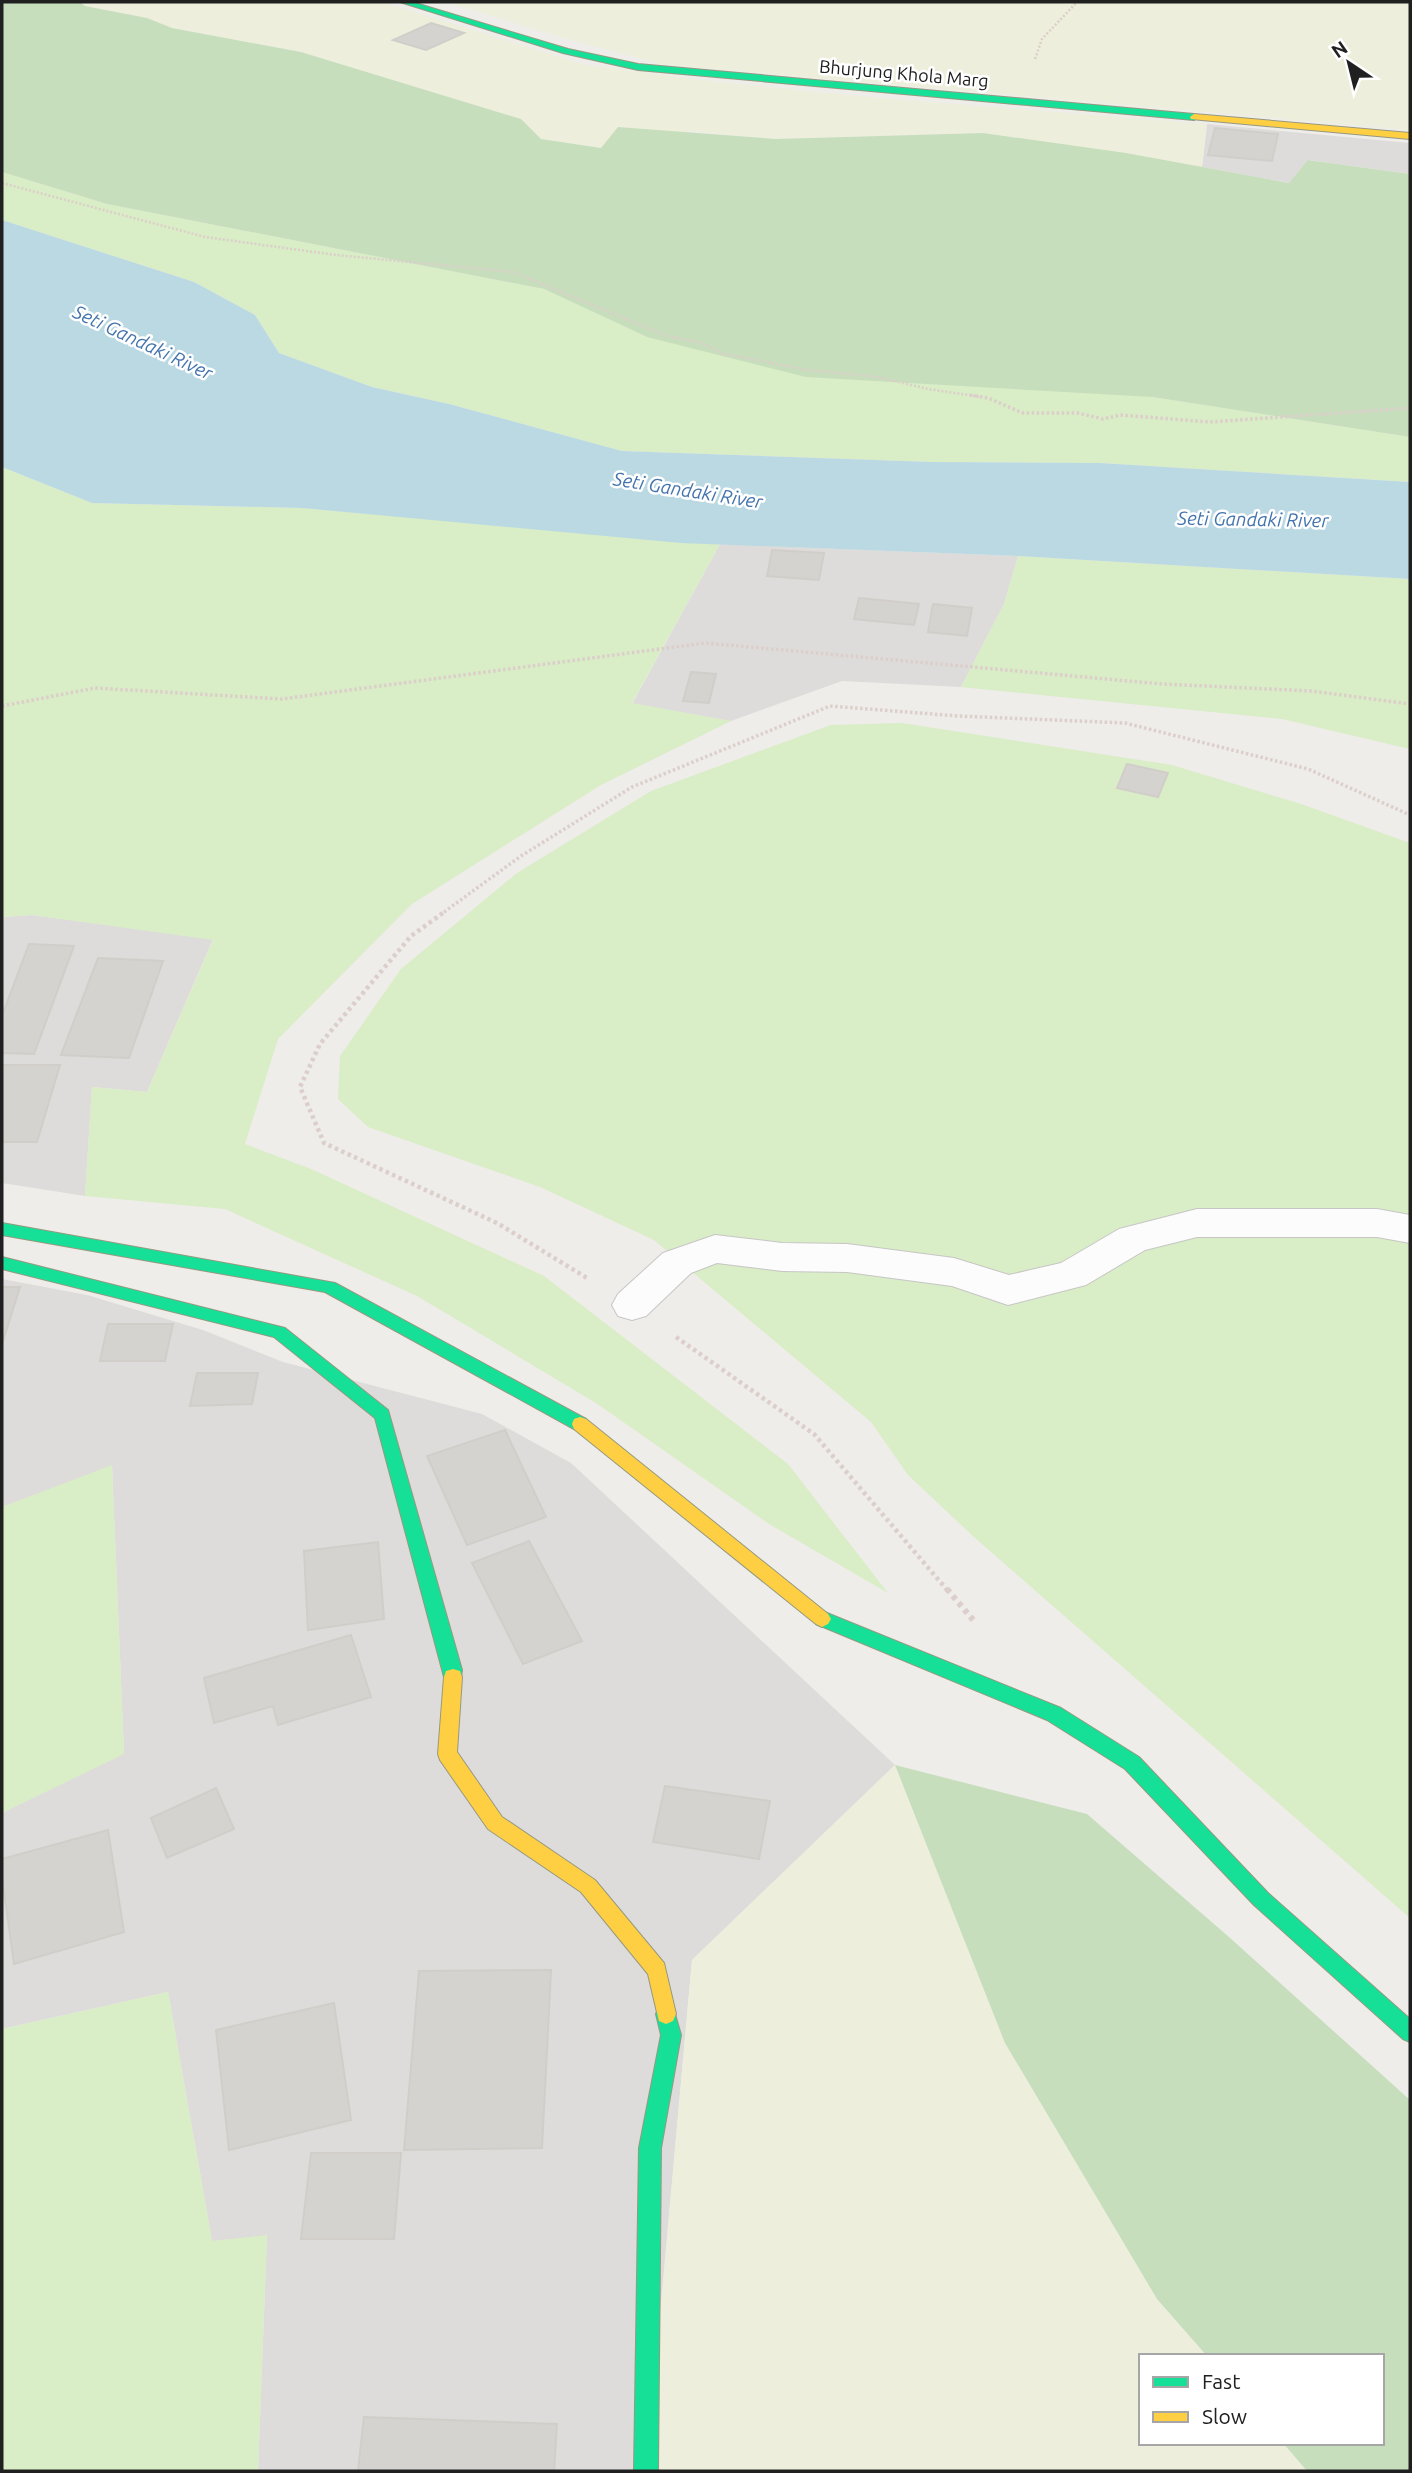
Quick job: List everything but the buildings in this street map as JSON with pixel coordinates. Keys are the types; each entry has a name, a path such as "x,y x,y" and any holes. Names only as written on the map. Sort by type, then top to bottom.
{"street":[{"name":"Bhurjung Khola Marg","path":"404,2 566,51 638,67 1410,135"},
{"path":"632,1305 677,1263 715,1249 782,1256 847,1258 954,1272 1008,1290 1072,1275 1133,1239 1197,1223 1377,1223 1410,1230"},
{"path":"2,1229 330,1287 588,1429 822,1619 1054,1714 1132,1763 1261,1899 1410,2032"},
{"path":"2,1263 279,1332 382,1415 453,1670 447,1754 495,1822 588,1886 657,1970 671,2035 650,2148 646,2471"}],"path":[{"path":"1029,103 1026,80 1042,39 1077,2"},
{"path":"2,183 205,237 336,255 513,272 667,336 702,343 724,354 808,370 878,377 928,389 988,398 1023,413 1078,413 1103,419 1121,415 1210,422 1410,408"},
{"path":"2,706 95,688 282,699 705,643 1162,684 1311,691 1410,704"},
{"path":"983,1631 814,1434 632,1305 497,1223 324,1143 300,1087 320,1044 411,936 521,856 632,788 830,706 958,716 1125,723 1308,769 1410,815"}],"shaded area":[{"path":"1207,124 1410,143 1410,174 1309,160 1290,183 1202,167"},
{"path":"720,544 1018,556 1004,604 961,687 842,681 731,721 632,704"},
{"path":"32,915 213,939 147,1092 92,1087 85,1196 2,1183 2,917"},
{"path":"2,1279 87,1295 203,1330 283,1362 482,1414 571,1463 895,1765 692,1960 646,2471 258,2471 267,2236 212,2241 168,1992 2,2029 2,1813 124,1753 112,1466 2,1507"}],"green space":[{"path":"2,2 80,2 85,6 147,18 172,28 301,52 521,119 541,139 601,148 618,127 776,139 983,133 1126,153 1289,183 1308,160 1410,174 1410,437 1152,397 806,377 647,337 544,289 107,204 2,172"},
{"path":"80,2 382,2 586,65 857,96 1207,124 1202,167 983,133 776,139 689,131 601,148 541,139 520,119 301,52 172,28 147,18 85,6"},
{"path":"446,2 1410,2 1410,130 661,64"},
{"path":"2,172 107,204 544,289 647,337 1152,397 1410,437 1410,482 1100,463 932,462 622,451 449,404 372,387 279,353 255,315 194,282 2,220"},
{"path":"2,467 92,503 302,508 720,544 632,703 731,721 601,785 412,904 278,1039 245,1144 311,1169 544,1276 788,1464 888,1593 769,1524 596,1403 417,1296 225,1209 85,1196 92,1087 147,1092 213,940 32,915 2,917"},
{"path":"1018,556 1410,579 1410,749 1282,719 961,687 1004,604"},
{"path":"902,723 1172,765 1301,804 1410,843 1410,1918 974,1537 908,1475 871,1422 654,1240 540,1187 368,1127 338,1099 340,1056 401,969 517,873 651,791 831,725"},
{"path":"112,1465 124,1754 2,1813 2,1507"},
{"path":"895,1765 1005,2043 1157,2299 1205,2354 1139,2354 1139,2445 1285,2445 1307,2471 646,2471 692,1960"},
{"path":"895,1765 1087,1814 1410,2100 1410,2471 1307,2471 1285,2445 1384,2445 1384,2354 1205,2354 1157,2299 1005,2043"},
{"path":"168,1992 212,2241 267,2235 258,2471 2,2471 2,2029"}],"water":[{"name":"Seti Gandaki River","path":"2,220 194,282 255,315 279,353 372,387 449,404 622,451 932,462 1100,463 1410,482 1410,579 1018,556 681,543 302,508 92,503 2,467"}],"traffic: fast":[{"path":"404,2 566,51 638,67 1194,117"},
{"path":"2,1229 329,1287 580,1424"},
{"path":"2,1263 279,1332 382,1415 453,1677"},
{"path":"822,1619 1054,1714 1132,1763 1261,1899 1410,2032"},
{"path":"646,2471 650,2148 671,2035 666,2014"}],"traffic: slow":[{"path":"1194,117 1410,136"},
{"path":"580,1424 822,1619"},
{"path":"453,1677 447,1754 495,1823 588,1886 657,1970 666,2014"}]}
